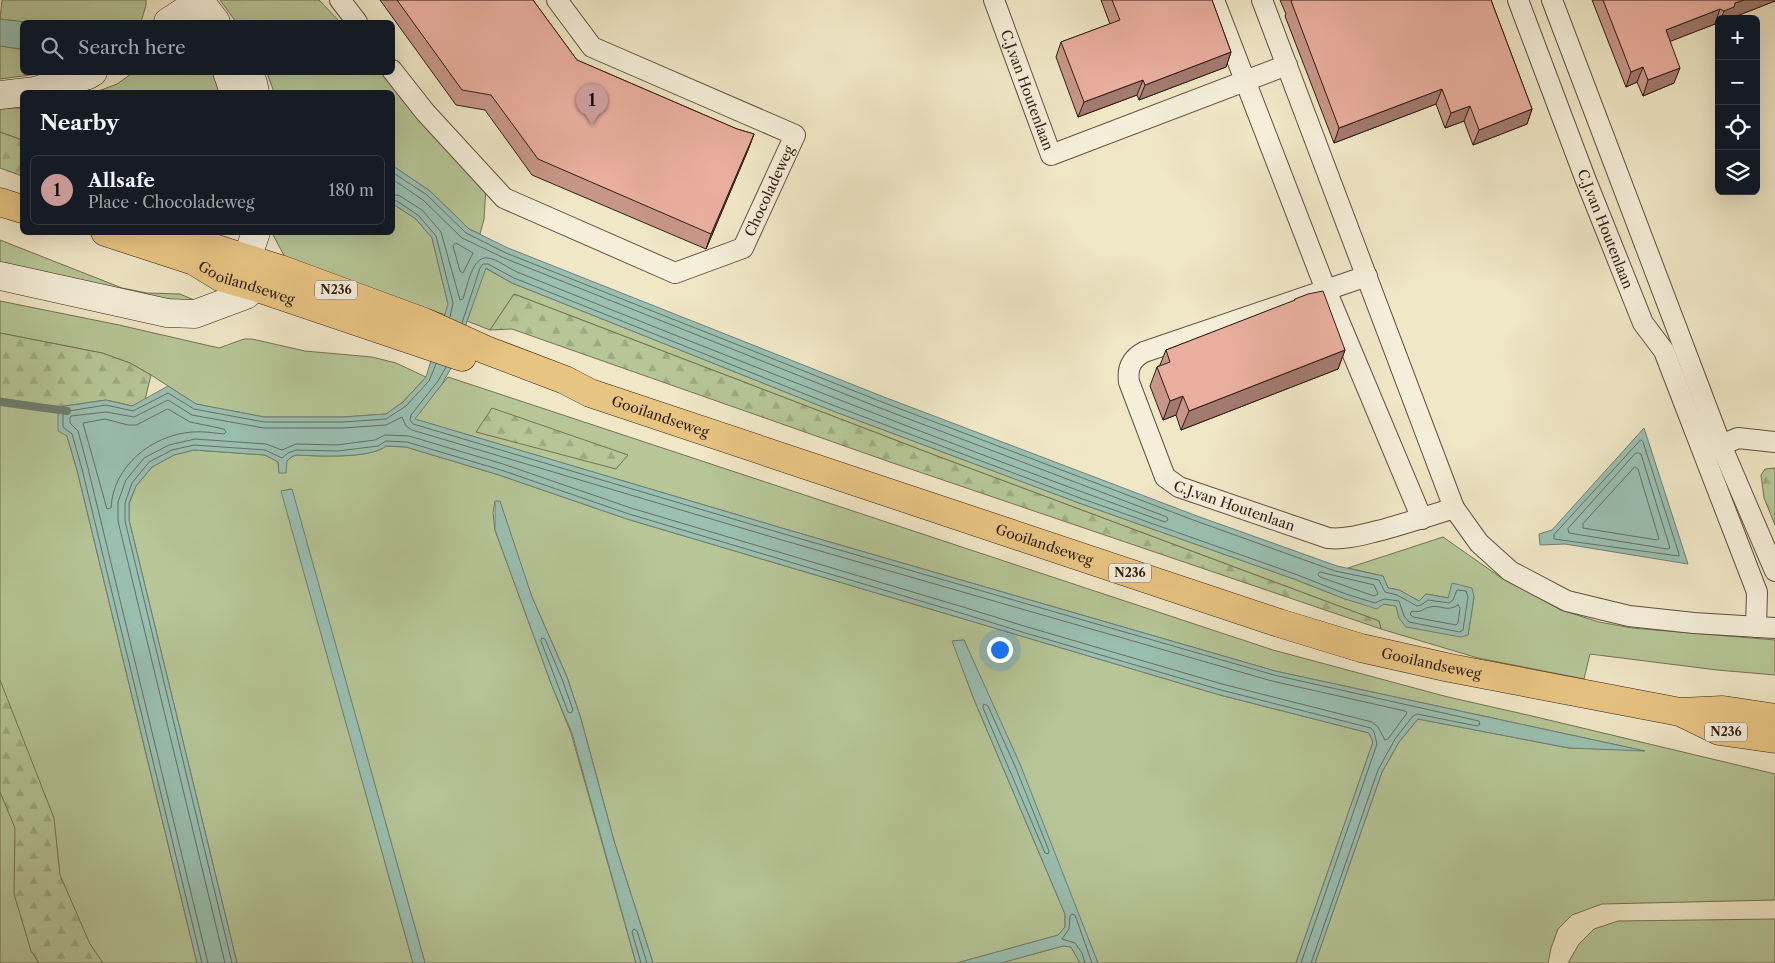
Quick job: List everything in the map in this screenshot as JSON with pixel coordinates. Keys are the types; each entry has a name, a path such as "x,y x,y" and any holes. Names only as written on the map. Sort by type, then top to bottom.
{"main road":[{"path":"0,183 20,188"},
{"path":"0,202 20,208"},
{"name":"Gooilandseweg","path":"113,235 194,261 220,277 422,332"},
{"name":"Gooilandseweg","path":"173,235 287,272 560,391 590,393 1279,623 1361,648 1450,668 1680,712 1723,710 1775,718"},
{"name":"Gooilandseweg","path":"1680,712 1719,730 1775,740"}],"street":[{"path":"340,0 355,20"},
{"name":"Chocoladeweg","path":"395,74 425,112 504,198 675,273 743,248 795,135 592,47 557,0"},
{"name":"C.J.van Houtenlaan","path":"994,0 1051,155 1287,65"},
{"path":"1214,0 1326,290 1422,519"},
{"name":"C.J.van Houtenlaan","path":"1262,0 1454,508 1479,543 1510,571 1567,601 1629,616 1765,627 1757,592 1712,449 1552,0"},
{"name":"C.J.van Houtenlaan","path":"1518,0 1585,178 1644,322 1664,351 1775,571"},
{"path":"38,90 88,75"},
{"path":"228,75 233,90"},
{"path":"248,75 254,90"},
{"path":"0,95 20,93"},
{"path":"194,261 212,265 230,265 247,259 255,235"},
{"path":"0,276 168,313 195,314 246,295 256,287"},
{"name":"C.J.van Houtenlaan","path":"1367,276 1144,352 1132,361 1129,367 1129,382 1165,477 1179,487 1328,538 1340,540 1422,519 1454,508"},
{"path":"1712,449 1738,438 1775,442"}],"green space":[{"path":"2,0 146,0 142,20 20,21 0,19"},
{"path":"220,0 319,0 338,20 235,20"},
{"path":"0,46 20,49 20,75 30,75 0,79"},
{"path":"130,75 218,75 223,90 101,90 117,84"},
{"path":"268,75 388,75 486,187 484,219 480,234 469,229 430,191 395,167 395,90 273,90"},
{"path":"0,108 20,108 20,139 0,132"},
{"path":"0,132 20,139 20,175 0,168"},
{"path":"395,205 416,219 432,238 448,304 446,315 311,273 287,261 273,235 395,235"},
{"path":"0,240 122,288 147,293 180,294 194,300 179,305 0,266"},
{"path":"485,268 512,283 833,411 1079,503 1345,599 1396,606 1399,618 1468,635 1474,597 1449,598 1426,594 1419,601 1399,590 1388,588 1383,576 1348,568 1443,537 1500,577 1561,610 1599,622 1632,628 1775,640 1775,675 1717,670 1590,654 1584,679 1478,658 1381,629 1379,621 937,456 514,294 490,330 467,321"},
{"path":"514,294 937,456 1379,621 1381,629 890,462 512,329 490,330"},
{"path":"0,301 119,325 219,348 244,339 252,339 305,351 372,357 396,363 426,377 403,402 386,414 343,417 264,417 196,404 130,363 102,353 0,333"},
{"path":"0,333 102,353 130,363 151,375 145,400 132,406 106,400 58,407 0,398"},
{"path":"448,377 1273,650 1448,697 1775,774 1775,900 1602,904 1572,915 1558,929 1548,963 1315,963 1382,772 1399,742 1418,719 1569,748 1640,750 1275,671 414,419"},
{"path":"0,388 56,398 77,470 197,963 0,963"},
{"path":"492,408 628,455 616,469 476,432"},
{"path":"386,446 406,447 499,475 627,519 1220,695 1369,733 1373,742 1296,963 1098,963 964,640 953,641 973,697 1065,914 1065,927 1059,935 957,963 653,963 614,841 581,719 567,677 532,597 495,501 493,513 495,530 571,733 636,963 425,963 291,489 282,491 413,963 237,963 129,520 129,504 136,486 152,467 174,455 194,450 265,455 278,462 279,473 288,460 296,455 356,455 378,450"},
{"path":"1775,468 1775,525 1764,498 1761,475 1765,469"},
{"path":"0,680 54,818 60,875 90,944 103,963 39,963 31,951 14,894 15,828 0,792"},
{"path":"1775,919 1775,963 1568,963 1579,944 1594,929 1618,921"},
{"path":"1063,946 1071,947 1080,963 1001,963"}],"water":[{"path":"0,19 20,21 20,49 0,46"},
{"path":"395,167 430,191 469,229 508,248 884,397 1197,516 1337,566 1383,576 1388,588 1399,590 1419,601 1426,594 1448,598 1452,583 1472,588 1474,597 1468,635 1461,637 1406,627 1399,618 1396,606 1384,604 1377,609 1345,599 1079,503 833,411 512,283 486,268 467,321 457,358 442,384 415,419 785,529 1275,671 1645,751 1569,748 1418,719 1399,742 1382,772 1315,963 1296,963 1373,742 1369,733 1220,695 627,519 499,475 406,447 386,446 368,453 356,455 296,455 287,461 286,473 279,473 278,462 265,455 194,450 174,455 152,467 136,486 129,503 129,520 237,963 197,963 77,470 67,436 58,431 58,407 106,400 132,406 168,386 196,404 264,417 343,417 386,414 403,402 426,377 448,304 432,238 416,219 395,205"},
{"path":"1644,428 1688,564 1565,544 1540,545 1539,534 1552,530"},
{"path":"292,489 425,963 413,963 281,491"},
{"path":"495,501 500,501 532,597 567,677 581,719 614,841 653,963 636,963 572,733 552,686 495,530"},
{"path":"964,640 1020,764 1098,963 1080,963 1071,947 1063,946 1001,963 957,963 1058,935 1065,927 1065,914 973,697 952,641"}],"building":[{"path":"397,0 533,0 577,60 737,129 754,134 711,234 538,159 491,95 462,90"},
{"path":"1112,0 1212,0 1231,52 1145,85 1143,80 1084,102 1061,42 1120,20"},
{"path":"1292,0 1491,0 1532,109 1479,130 1470,106 1451,113 1442,89 1339,128"},
{"path":"1603,0 1744,0 1735,3 1734,7 1724,11 1720,9 1666,30 1680,68 1648,80 1643,67 1631,72"},
{"path":"1323,291 1345,350 1189,411 1183,396 1170,401 1157,367 1170,362 1166,350 1308,294"}],"waterway":[{"path":"0,402 67,411"}],"place":[{"name":"Allsafe","path":"592,125"}]}
